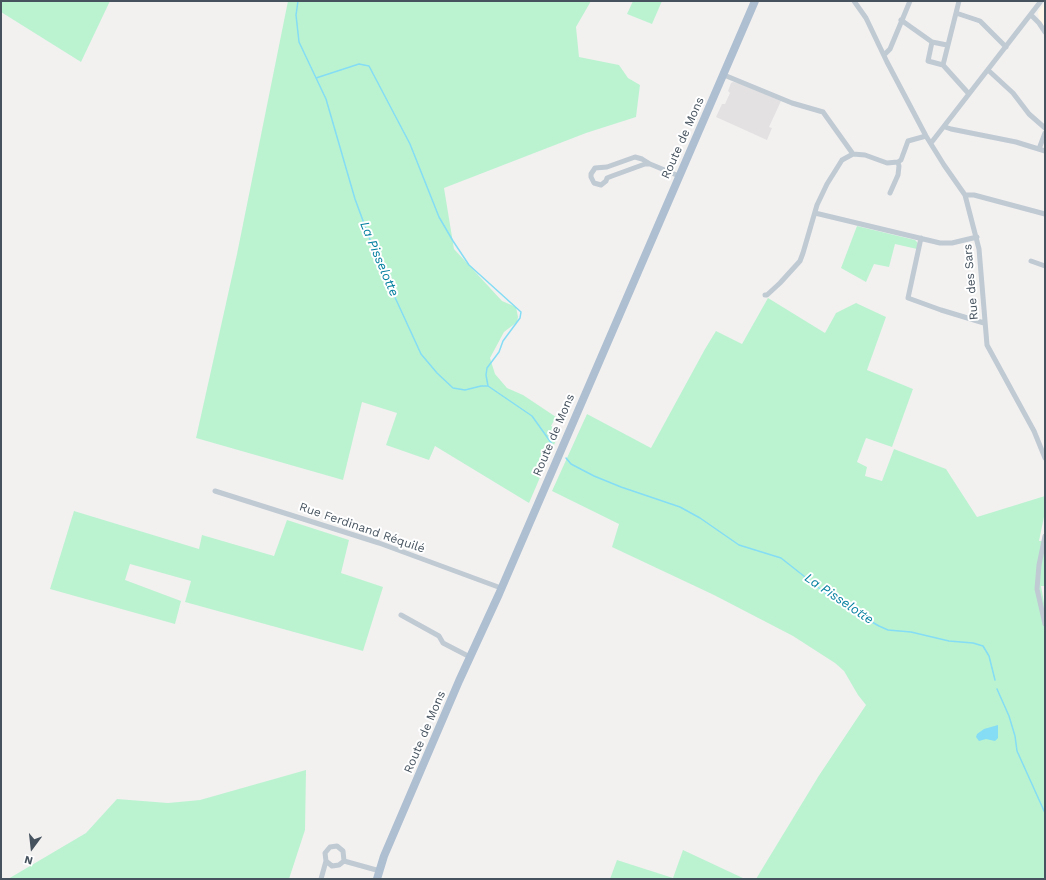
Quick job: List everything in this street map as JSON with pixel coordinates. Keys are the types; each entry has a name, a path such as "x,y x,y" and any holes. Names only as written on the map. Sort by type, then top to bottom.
{"main road":[{"name":"Route de Mons","path":"378,875 384,856 755,1"}],"street":[{"name":"Rue des Sars","path":"854,1 866,18 926,136 965,195 977,236 981,266 984,323 987,345 990,353 1034,431 1045,458"},
{"path":"884,55 890,50 910,1"},
{"path":"943,65 959,1"},
{"path":"931,143 1042,1"},
{"path":"956,13 980,21 1006,47"},
{"path":"1031,14 1045,32"},
{"path":"901,20 932,42 947,45"},
{"path":"932,42 928,61 943,65 969,94"},
{"path":"988,70 1013,93 1028,114 1045,128"},
{"path":"724,75 792,103 823,112 852,154"},
{"path":"944,127 1016,142 1045,151"},
{"path":"1039,149 1045,133"},
{"path":"765,295 780,284 800,261 820,199 838,165 852,154 865,155 887,163 898,162 901,160 908,141 926,136"},
{"path":"602,168 607,172 607,178 601,185 592,180 591,174 595,168 607,167 635,157 642,158 650,164 680,176"},
{"path":"890,193 898,175 898,162"},
{"path":"607,178 645,164 650,164"},
{"path":"668,172 673,180 674,188"},
{"path":"965,195 974,195 1045,214"},
{"path":"815,213 940,243 952,243 977,236"},
{"path":"921,238 908,298 984,323"},
{"path":"1031,262 1045,266"},
{"name":"Rue Ferdinand Réquilé","path":"215,491 379,543 501,588"},
{"path":"1045,536 1038,572 1037,589 1045,624"},
{"path":"401,615 439,636 443,643 470,657"},
{"path":"321,879 326,861 325,853 330,847 337,846 343,851 344,861"},
{"path":"326,861 332,866 339,865 344,861"},
{"path":"344,861 378,875"}],"shaded area":[{"path":"1045,3 1045,28 1039,19 1038,12"},
{"path":"731,83 739,83 781,101 769,127 772,128 767,140 716,117 722,104 725,104 730,93 728,91"}],"green space":[{"path":"1,1 110,1 81,62 1,12"},
{"path":"288,1 591,1 576,27 579,57 619,65 628,78 640,85 636,117 586,133 444,188 454,249 502,301 516,307 518,317 517,322 504,332 490,358 495,374 507,388 523,395 556,417 551,426 560,431 529,503 435,446 429,460 386,445 397,413 362,402 343,480 196,438 237,254"},
{"path":"633,1 662,1 652,24 627,14"},
{"path":"857,226 915,240 918,243 917,249 895,244 889,267 874,264 866,282 841,268"},
{"path":"768,298 825,333 836,313 856,303 886,317 867,370 913,389 892,447 866,438 857,462 867,467 865,476 882,481 894,449 946,469 977,517 1045,496 1045,512 1039,541 1045,541 1045,586 1041,586 1045,608 1045,879 756,879 818,777 866,705 858,695 844,671 835,663 793,636 714,595 612,547 619,524 552,491 587,414 651,448 716,331 742,344"},
{"path":"74,511 199,549 202,535 274,556 287,520 349,540 341,573 383,587 363,651 185,602 191,581 130,564 125,580 181,601 175,624 50,589"},
{"path":"306,770 305,830 289,879 8,879 86,833 117,799 168,803 200,800"},
{"path":"683,850 745,879 610,879 617,860 673,878"}],"water":[{"path":"998,725 998,738 995,741 986,739 979,741 976,737 977,734 984,729"}],"waterway":[{"name":"La Pisselotte","path":"298,1 296,15 299,42 326,99 355,199 376,256 421,354 437,373 453,388 465,390 488,386 532,416 552,444"},
{"path":"316,78 359,64 369,66 410,144 439,217 453,241 469,265 521,312 520,318 503,341 499,352 487,368 486,375 488,386"},
{"name":"La Pisselotte","path":"566,458 571,464 594,476 680,507 700,518 739,545 781,558 824,592 879,626 888,630 911,632 949,641 973,643 983,646 989,656 995,680"},
{"name":"La Pisselotte","path":"997,689 1009,716 1015,736 1017,751 1045,813"}]}
